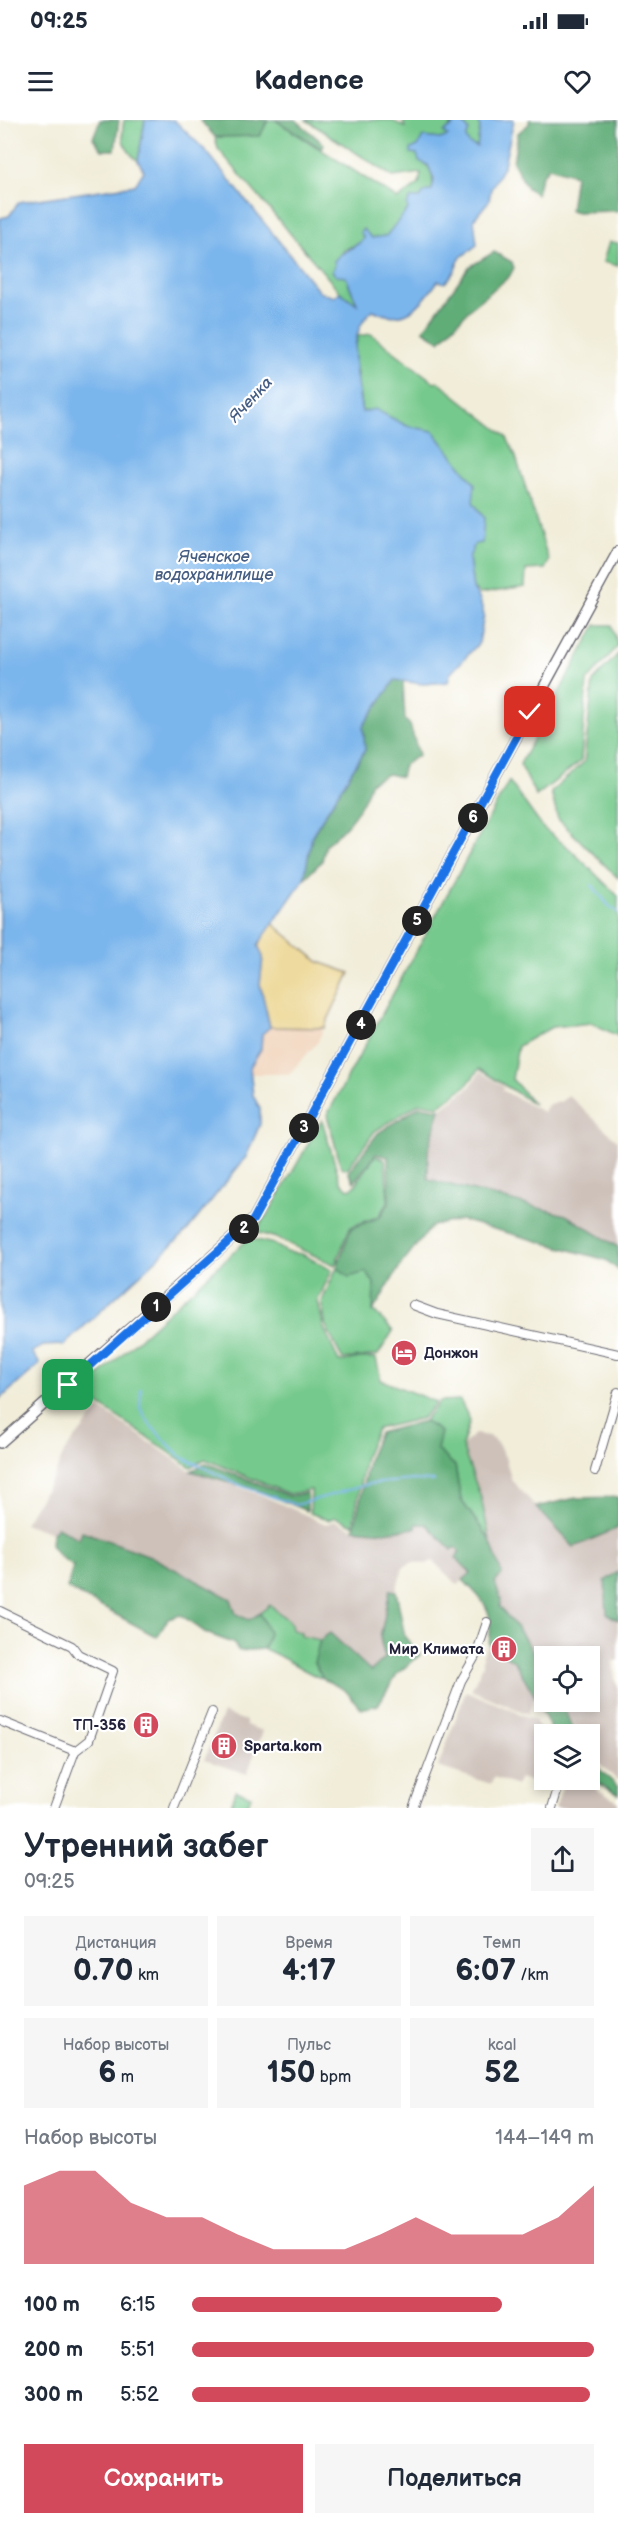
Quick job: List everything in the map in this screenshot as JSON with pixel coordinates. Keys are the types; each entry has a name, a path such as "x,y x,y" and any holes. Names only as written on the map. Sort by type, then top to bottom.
{"street":[{"path":"0,1443 253,1220 618,551"},
{"path":"413,1305 437,1314 618,1354"},
{"path":"595,1471 618,1392"},
{"path":"0,1611 72,1646 78,1654 113,1671 89,1740 75,1751 54,1808"},
{"path":"414,1808 461,1681 476,1655 487,1622"},
{"path":"174,1808 212,1712"},
{"path":"0,1721 75,1751"},
{"path":"552,1808 558,1790"}],"shaded area":[{"path":"270,1027 324,1028 317,1043 289,1074 251,1074 250,1067 261,1049 262,1035"},
{"path":"480,1072 504,1087 502,1090 543,1112 549,1104 562,1101 568,1095 618,1141 618,1247 566,1215 428,1179 428,1151 440,1109 470,1087"},
{"path":"100,1408 191,1471 261,1495 326,1524 335,1521 354,1529 416,1528 416,1524 426,1524 452,1550 455,1547 460,1552 456,1558 471,1573 457,1585 433,1561 426,1564 413,1562 403,1567 396,1591 390,1590 385,1658 371,1671 330,1633 320,1640 249,1620 236,1614 230,1599 83,1531 79,1539 57,1527 52,1533 24,1523 53,1478 65,1451"},
{"path":"475,1434 489,1436 498,1444 505,1457 512,1481 574,1547 618,1528 618,1572 605,1581 607,1614 618,1620 618,1661 613,1661 615,1682 618,1685 618,1781 600,1764 600,1724 572,1724 567,1712 600,1712 600,1646 534,1646 534,1653 500,1607 501,1599 495,1583 502,1574 490,1540 481,1498 462,1446"},
{"path":"489,1644 515,1662 534,1694 528,1714 471,1690 483,1665 483,1654"},
{"path":"466,1691 535,1720 537,1724 534,1724 534,1783 520,1778 516,1786 494,1777 491,1784 438,1767"},
{"path":"223,1713 246,1721 246,1725 263,1731 247,1774 204,1760"},
{"path":"561,1790 598,1790 618,1802 618,1808 555,1808"}],"green space":[{"path":"100,120 119,120 115,150 102,150 93,138"},
{"path":"124,120 145,120 138,161 124,143 122,133"},
{"path":"200,120 268,120 260,136 215,137"},
{"path":"268,120 275,120 398,199 419,184 421,173 393,177 306,120 391,120 405,127 403,120 456,120 445,133 449,136 440,139 423,137 417,154 430,171 433,180 432,190 425,192 386,237 364,238 360,243 343,250 352,293 359,306 340,292 218,149 215,137 260,136"},
{"path":"275,120 296,120 324,144 322,149"},
{"path":"461,120 478,120 480,128 477,147 469,144 466,138 469,131"},
{"path":"529,120 618,120 618,211 577,212 570,210 575,175 549,167 541,177 537,194 527,188 513,162 518,133 529,124"},
{"path":"609,242 618,243 618,266 603,262"},
{"path":"494,252 512,262 514,268 509,277 474,305 440,341 423,330 469,267"},
{"path":"371,334 435,383 437,381 506,436 515,454 549,561 545,569 526,570 525,587 480,594 473,589 469,557 362,412 354,353 358,336"},
{"path":"596,625 612,625 618,646 587,681 581,761 536,796 520,764"},
{"path":"618,654 618,878 558,819 551,792 584,762 593,681"},
{"path":"395,680 403,681 405,720 410,725 419,755 404,765 401,777 388,774 371,782 364,800 353,817 341,832 326,844 322,861 304,879 312,836 365,750 363,726"},
{"path":"509,781 543,828 570,849 618,896 618,1036 592,1023 552,1027 518,1046 512,1079 534,1104 479,1069 467,1085 439,1106 420,1103 375,1131 347,1169 341,1167 327,1115"},
{"path":"420,1106 440,1109 428,1151 428,1179 566,1215 618,1247 618,1270 606,1260 461,1220 432,1226 402,1263 373,1311 374,1283 366,1272 349,1277 337,1267 351,1228 380,1217 389,1203 388,1157 376,1154 354,1182 348,1172 378,1133"},
{"path":"322,1120 340,1181 348,1189 354,1187 375,1156 385,1159 388,1202 379,1216 350,1227 335,1265 276,1238 255,1232 270,1211"},
{"path":"249,1238 274,1244 287,1252 302,1254 332,1270 318,1300 323,1326 339,1362 376,1358 381,1380 436,1402 423,1418 377,1429 365,1457 353,1525 335,1517 328,1520 310,1513 311,1490 289,1494 205,1459 191,1467 81,1392"},
{"path":"337,1267 349,1277 366,1272 374,1283 374,1311 393,1331 378,1355 342,1359 325,1324 322,1301"},
{"path":"460,1400 470,1420 462,1446 481,1498 490,1540 461,1500 455,1466 437,1450 424,1421 440,1401"},
{"path":"424,1421 441,1432 437,1450 455,1466 461,1500 490,1540 502,1574 495,1583 501,1599 500,1607 534,1653 534,1694 515,1662 489,1644 489,1615 483,1602 463,1580 471,1573 456,1558 460,1552 455,1547 452,1550 426,1524 416,1524 416,1528 384,1532 354,1529 369,1457 379,1433"},
{"path":"206,1463 289,1496 307,1493 307,1511 259,1491 191,1471"},
{"path":"618,1497 618,1528 574,1547 536,1507 576,1498"},
{"path":"57,1527 79,1539 82,1531 150,1556 231,1599 236,1614 249,1620 260,1613 269,1633 264,1649 239,1651 233,1643 206,1633 181,1615 168,1619 157,1637 67,1588 73,1566 58,1555 51,1545 52,1533"},
{"path":"618,1572 618,1620 607,1614 605,1581"},
{"path":"390,1590 396,1591 405,1637 420,1655 397,1674 378,1705 361,1709 345,1690 323,1679 314,1663 320,1640 330,1633 371,1671 385,1658 380,1638"},
{"path":"270,1605 291,1623 292,1630 301,1632 301,1636 320,1640 314,1663 323,1679 264,1649 269,1633 260,1613"},
{"path":"543,1712 566,1712 570,1724 548,1724"},
{"path":"600,1770 618,1787 618,1795 600,1784"},
{"path":"236,1791 251,1796 247,1808 230,1808"}],"sand":[{"path":"272,923 319,962 350,973 324,1028 270,1027 260,984 263,957 258,945"}],"water":[{"name":"Яченское водохранилище","path":"145,120 174,120 207,152 320,292 334,297 340,292 357,304 346,277 336,276 332,271 334,261 342,253 361,242 364,238 360,232 363,229 372,238 386,236 408,209 407,205 411,198 420,198 425,192 432,190 434,179 428,165 419,161 417,154 411,153 411,149 418,146 423,137 440,139 448,136 444,132 453,126 456,120 461,120 469,131 466,138 469,144 477,147 480,128 478,120 514,120 504,165 491,189 489,201 474,219 477,245 460,258 454,272 445,283 438,281 425,299 410,311 394,316 373,310 364,320 355,344 356,372 362,412 375,409 407,426 433,431 475,484 473,502 484,518 482,543 475,544 469,558 473,589 480,600 484,615 479,643 450,674 448,682 423,684 395,680 363,726 365,750 312,835 304,879 258,945 263,957 260,984 270,1027 262,1034 261,1049 250,1067 253,1095 260,1109 260,1124 246,1157 187,1231 64,1345 43,1346 32,1352 40,1364 0,1399 0,218 9,216 19,202 135,185 144,171 138,161"}],"waterway":[{"path":"592,885 609,906 618,912"},
{"path":"141,1389 140,1408 151,1426 180,1456 242,1486 296,1505 369,1484 413,1480 434,1481"}],"place":[{"name":"Донжон","path":"404,1353"},
{"name":"Мир Климата","path":"504,1649"},
{"name":"ТП-356","path":"146,1725"},
{"name":"Sparta.kom","path":"224,1746"}],"route":[{"path":"68,1385 253,1220 530,712"}],"water label":[{"name":"Яченка","path":"251,400"}]}
